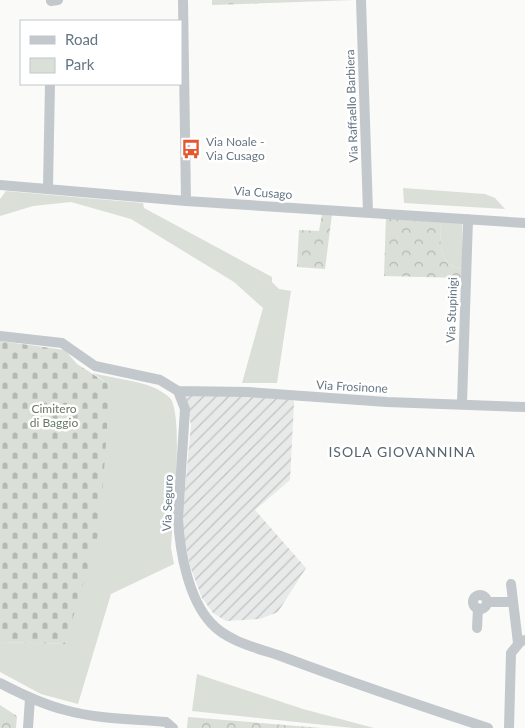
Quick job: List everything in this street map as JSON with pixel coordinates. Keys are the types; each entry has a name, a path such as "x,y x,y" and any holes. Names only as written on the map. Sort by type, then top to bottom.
{"street":[{"path":"51,1 58,0"},
{"path":"183,0 186,201"},
{"name":"Via Raffaello Barbiera","path":"362,0 368,212"},
{"path":"48,187 50,85"},
{"name":"Via Cusago","path":"0,185 48,187 186,201 525,223"},
{"name":"Via Stupinigi","path":"462,403 468,219"},
{"path":"0,336 62,342 95,366 160,380 178,391"},
{"name":"Via Frosinone","path":"178,391 248,392 387,402 462,403 525,407"},
{"name":"Via Seguro","path":"178,391 185,409 178,519 179,537 185,567 200,608 213,625 233,638 361,686 488,728"},
{"path":"509,728 510,653 522,642 512,602 510,584"},
{"path":"477,628 483,605 512,602"},
{"path":"0,683 30,698 66,711 166,722 173,728"},
{"path":"28,728 30,698"}],"shaded area":[{"path":"193,392 293,399 290,480 255,510 306,568 278,612 260,619 226,621 213,613 202,598 190,566 183,532 183,510 191,425 185,395"}],"green space":[{"path":"212,0 354,0 212,5"},
{"path":"403,188 485,194 495,198 505,209 404,203"},
{"path":"6,191 143,203 144,208 272,277 272,282 279,289 291,291 277,383 242,383 263,308 234,282 131,219 71,202 33,206 0,216 0,199"},
{"path":"322,214 332,214 325,269 297,267 299,230 319,231"},
{"path":"386,217 440,221 441,244 444,257 454,267 462,269 462,278 384,276"},
{"path":"440,221 462,223 462,269 448,263 444,257 441,244"},
{"name":"Cimitero di Baggio","path":"0,341 65,350 77,364 110,385 100,528 65,644 0,642"},
{"path":"93,373 152,387 169,397 174,406 177,444 171,548 174,564 111,594 78,704 41,694 0,672 0,642 65,644 110,385"},
{"path":"197,674 303,709 374,728 353,728 192,711"},
{"path":"0,705 17,716 16,728 0,728"},
{"path":"188,717 322,728 187,728"}],"place":[{"name":"Via Noale - Via Cusago","path":"191,149"}],"district":[{"name":"ISOLA GIOVANNINA","path":"402,452"}]}
